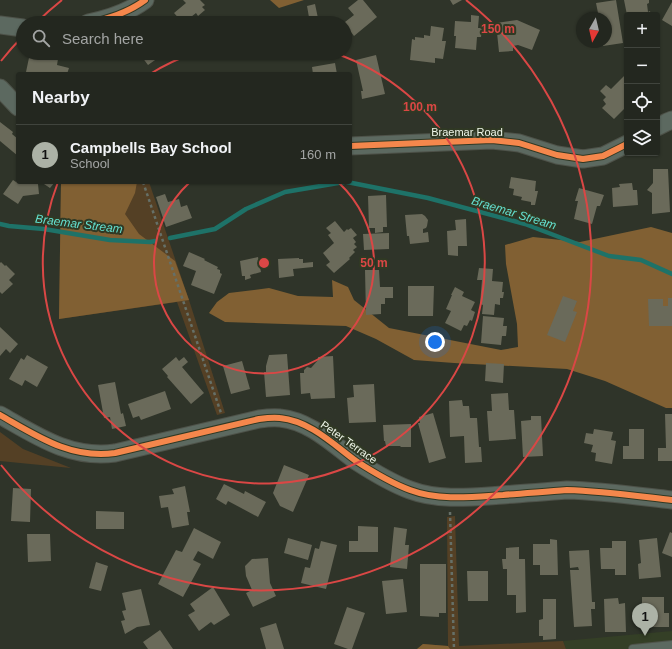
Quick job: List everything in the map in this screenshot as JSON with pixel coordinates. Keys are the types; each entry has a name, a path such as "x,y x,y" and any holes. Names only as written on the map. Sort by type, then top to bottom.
{"street":[{"path":"112,16 130,9 145,0"},
{"path":"0,25 16,27"},
{"path":"0,88 16,105"},
{"path":"660,126 672,120"},
{"name":"Braemar Road","path":"352,146 492,140 519,143 557,155 583,159 603,156 624,146"},
{"name":"Peter Terrace","path":"0,415 55,445 83,453 103,455 253,420 281,418 291,420 311,428 383,478 410,490 437,496 470,498 567,490 591,491 672,500"}],"lane":[{"path":"633,649 672,645"}],"path":[{"path":"144,184 218,405"},
{"path":"450,497 454,649"}],"shaded area":[{"path":"270,0 304,0 279,8"},
{"path":"61,184 150,184 225,413 217,415 177,302 59,319"},
{"path":"61,184 137,184 135,193 125,214 139,234 175,261 189,300 59,319"},
{"path":"651,227 672,233 672,408 666,408 605,381 567,369 414,360 376,339 346,326 225,322 209,313 217,302 229,293 269,288 298,296 333,297 332,280 348,287 354,300 389,328 501,350 518,347 517,324 506,264 505,245 533,237 580,242"},
{"path":"0,432 23,449 71,468 0,461"},
{"path":"455,516 459,646 563,641 566,649 417,649 423,644 448,646 447,517"},
{"path":"672,631 672,649 566,649 563,641"},
{"path":"423,644 448,646 450,649 417,649"}],"building":[{"path":"183,0 200,0 205,5 202,7 205,10 198,16 196,13 192,16 177,16 174,13 186,3"},
{"path":"358,0 363,0 377,17 354,36 352,33 352,17 354,15 348,8"},
{"path":"450,0 462,0 453,5"},
{"path":"616,0 623,43 612,45 612,12 598,12 596,3"},
{"path":"624,0 649,0 649,3 647,4 648,12 626,12"},
{"path":"672,2 672,26 662,20"},
{"path":"315,4 318,16 309,16 307,6"},
{"path":"471,15 479,16 478,28 482,28 481,37 477,37 476,50 455,48 455,21 471,22"},
{"path":"517,20 540,30 532,50 518,45 513,46 513,51 499,52 496,23"},
{"path":"431,26 444,28 442,41 446,41 443,59 435,58 435,63 410,60 412,39 415,40 415,37 424,38 424,35 430,36"},
{"path":"376,55 385,94 362,99 361,91 363,91 356,60"},
{"path":"29,60 58,60 57,65 69,68 68,72 26,72"},
{"path":"144,60 155,60 148,65"},
{"path":"335,63 337,72 313,72 312,67"},
{"path":"624,76 624,109 614,119 602,108 606,104 603,100 606,97 600,91 606,85 611,89"},
{"path":"0,122 13,132 12,134 16,137 16,154 0,141"},
{"path":"653,169 668,169 670,212 652,214 652,193 647,190 653,183"},
{"path":"511,177 536,181 535,191 538,191 535,205 531,205 531,202 521,200 522,197 513,195 514,189 509,188"},
{"path":"13,180 16,184 38,184 39,194 23,196 18,204 3,194"},
{"path":"632,183 633,190 637,190 638,205 613,207 612,188 620,187 619,184"},
{"path":"44,184 53,184 50,188"},
{"path":"579,188 604,195 600,206 597,206 592,224 574,219 578,201 575,201"},
{"path":"165,194 168,202 179,199 181,207 187,205 192,218 166,227 156,197"},
{"path":"386,195 387,227 383,227 383,232 375,233 375,228 369,228 368,196"},
{"path":"422,214 428,220 426,228 423,229 423,233 428,232 429,242 410,244 409,236 407,236 405,215"},
{"path":"466,219 467,246 458,246 458,256 448,255 447,231 456,230 455,220"},
{"path":"335,221 344,232 351,228 357,235 353,238 356,242 354,244 357,247 353,250 355,252 349,258 350,259 334,273 326,265 330,262 323,253 334,243 328,235 331,233 326,228"},
{"path":"389,233 389,249 364,250 363,234"},
{"path":"189,252 205,259 204,260 218,267 217,269 220,270 220,273 222,274 214,294 191,285 196,271 183,266"},
{"path":"258,257 261,272 250,275 251,278 245,280 245,276 242,276 240,261"},
{"path":"278,259 303,259 303,263 313,262 313,267 293,269 294,276 279,278"},
{"path":"1,262 15,274 9,280 13,284 2,294 0,292"},
{"path":"479,268 493,269 492,281 503,282 503,298 500,298 500,305 495,304 494,315 482,314 483,305 480,304 482,280 477,280"},
{"path":"365,270 379,270 380,287 393,287 393,298 385,298 385,304 381,304 381,314 366,315"},
{"path":"408,286 434,286 433,316 408,316"},
{"path":"455,287 464,292 462,296 475,302 471,310 475,312 472,321 470,320 467,326 464,325 461,331 445,323 451,311 446,309"},
{"path":"563,296 577,301 573,311 577,312 565,342 547,335"},
{"path":"668,298 672,298 672,326 649,326 648,299 663,299 663,306 668,306"},
{"path":"483,316 504,318 503,326 507,326 506,336 502,336 501,345 481,343"},
{"path":"0,327 18,344 10,353 6,349 0,356"},
{"path":"287,354 290,395 266,397 264,372 266,372 269,355"},
{"path":"27,355 48,367 37,387 25,380 22,386 9,379 21,358 24,360"},
{"path":"333,356 335,398 311,399 310,393 301,394 300,373 304,373 304,370 307,367 311,368 318,360 318,357"},
{"path":"176,357 179,361 184,357 188,362 182,367 204,393 191,404 167,377 168,376 162,369"},
{"path":"242,361 250,389 231,394 223,366"},
{"path":"486,363 504,364 503,383 485,381"},
{"path":"115,382 121,414 123,413 126,426 112,429 110,417 104,418 98,385"},
{"path":"374,384 376,422 349,423 347,398 354,397 353,385"},
{"path":"165,391 171,409 141,420 139,416 133,418 128,404"},
{"path":"508,393 509,410 514,410 516,439 489,441 487,411 492,411 491,394"},
{"path":"462,400 463,406 469,406 470,418 477,418 479,447 481,447 482,462 465,463 464,436 450,437 449,401"},
{"path":"433,413 446,458 429,463 418,423 420,423 419,417"},
{"path":"665,414 672,414 672,461 658,461 658,448 666,448"},
{"path":"531,416 541,416 543,456 523,457 521,421 531,420"},
{"path":"411,424 411,447 386,446 384,441 383,425"},
{"path":"594,429 613,432 611,440 616,441 612,464 595,461 596,453 591,452 593,445 584,443 586,433 593,434"},
{"path":"629,429 644,429 644,459 623,459 623,446 629,446"},
{"path":"284,465 309,475 293,512 280,506 273,493"},
{"path":"224,484 244,494 245,491 266,502 258,517 228,501 226,505 216,499"},
{"path":"185,486 190,512 187,512 189,525 172,528 168,507 161,508 159,496 174,494 172,489"},
{"path":"13,488 31,489 30,522 11,521"},
{"path":"96,511 124,512 124,529 96,529"},
{"path":"358,526 378,527 378,552 349,552 349,541 358,541"},
{"path":"394,527 407,529 405,545 409,545 407,569 390,567"},
{"path":"194,528 221,542 213,559 198,551 193,560 201,564 183,597 158,584 176,550 182,552"},
{"path":"670,532 672,533 672,557 662,553"},
{"path":"27,534 50,534 51,561 28,562"},
{"path":"288,538 312,545 308,560 284,553"},
{"path":"657,538 661,577 639,579 638,564 641,563 639,540"},
{"path":"550,539 557,540 558,575 540,575 540,565 533,565 533,544 550,544"},
{"path":"321,541 337,545 326,589 301,583 305,567 310,568 315,548 319,549"},
{"path":"612,541 626,541 626,575 615,575 615,569 601,569 600,548 612,548"},
{"path":"519,547 519,559 525,559 526,612 516,613 516,595 507,595 507,569 503,569 502,559 506,559 506,548"},
{"path":"589,550 592,602 595,602 595,609 591,609 592,626 574,627 570,570 579,570 578,567 570,568 569,551"},
{"path":"268,558 270,583 276,596 253,607 246,593 252,590 246,576 245,566 252,559"},
{"path":"96,562 108,566 101,591 89,588"},
{"path":"420,564 446,564 446,613 439,613 439,617 420,616"},
{"path":"467,571 488,571 488,601 468,601"},
{"path":"403,579 407,612 386,614 382,581"},
{"path":"213,587 230,615 214,625 211,622 199,631 188,615 195,611 190,604"},
{"path":"141,589 150,625 137,627 125,634 121,621 125,620 122,611 126,610 122,593"},
{"path":"642,597 664,597 664,613 669,613 669,627 641,627 641,617 639,617 639,611 642,611"},
{"path":"618,598 619,604 625,603 626,632 605,632 604,599"},
{"path":"543,599 556,599 556,639 543,640 543,636 539,636 539,620 543,619"},
{"path":"347,607 365,613 352,649 334,644"},
{"path":"276,623 284,649 266,649 260,628"},
{"path":"160,630 173,649 148,649 143,642"}],"waterway":[{"name":"Braemar Stream","path":"352,183 428,198 525,224 609,256 641,260 672,274"},
{"name":"Braemar Stream","path":"170,238 215,229 246,209 285,192 332,184"},
{"name":"Braemar Stream","path":"0,224 44,229 110,240 155,241"}],"cycle path":[{"path":"112,16 132,8 145,0"},
{"path":"352,146 492,140 519,143 557,155 583,159 603,156 624,146"},
{"path":"0,415 27,431 54,444 83,453 99,454 115,453 259,419 280,418 291,420 311,428 356,461 389,481 410,490 432,496 468,497 567,490 672,500"}],"place":[{"name":"Campbells Bay School","path":"645,636"}]}
